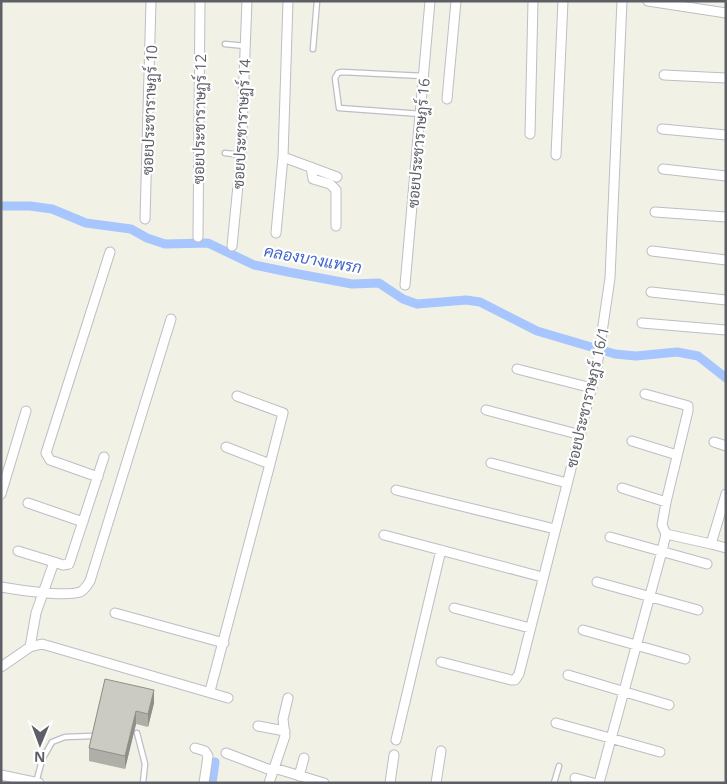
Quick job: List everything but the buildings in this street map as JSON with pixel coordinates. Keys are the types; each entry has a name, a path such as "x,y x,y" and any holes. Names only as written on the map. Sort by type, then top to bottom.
{"street":[{"name":"ซอยประชาราษฏร์ 10","path":"146,219 152,1"},
{"name":"ซอยประชาราษฏร์ 12","path":"198,237 200,1"},
{"name":"ซอยประชาราษฏร์ 14","path":"232,246 241,155 247,1"},
{"path":"276,233 283,157 288,1"},
{"name":"ซอยประชาราษฎร์ 16","path":"405,285 430,1"},
{"path":"447,99 456,1"},
{"path":"530,134 533,1"},
{"path":"556,155 563,1"},
{"name":"ซอยประชาราษฎร์ 16/1","path":"440,662 515,680 519,674 542,577 581,435 601,344 610,278 622,1"},
{"path":"648,1 726,13"},
{"path":"664,75 726,78"},
{"path":"662,129 726,135"},
{"path":"283,157 338,178"},
{"path":"311,167 313,179 335,188 336,226"},
{"path":"663,169 726,176"},
{"path":"655,212 726,217"},
{"path":"98,477 50,460 46,453 110,252"},
{"path":"652,252 726,260"},
{"path":"651,292 726,300"},
{"path":"1,587 42,592 79,592 86,588 171,319"},
{"path":"642,323 726,330"},
{"path":"517,369 592,388"},
{"path":"599,783 638,645 666,534 662,525 688,406 644,394"},
{"path":"210,691 224,644 283,413 237,396"},
{"path":"486,410 581,435"},
{"path":"1,494 26,411"},
{"path":"632,441 677,455"},
{"path":"714,442 726,446"},
{"path":"226,447 270,464"},
{"path":"18,551 63,565 69,564 104,456"},
{"path":"491,463 567,483"},
{"path":"622,488 666,502"},
{"path":"396,490 555,529"},
{"path":"712,544 725,496"},
{"path":"28,503 83,522"},
{"path":"384,534 542,577"},
{"path":"666,534 726,548"},
{"path":"610,536 708,564"},
{"path":"396,740 441,550"},
{"path":"30,647 42,592 54,562"},
{"path":"597,582 649,598 698,610"},
{"path":"454,608 530,628"},
{"path":"115,613 224,644"},
{"path":"582,630 685,659"},
{"path":"1,667 30,647 38,644 46,645 210,691 228,698"},
{"path":"568,675 670,704"},
{"path":"269,783 285,732 283,720 288,698"},
{"path":"556,723 660,752"},
{"path":"258,726 285,732"},
{"path":"195,748 205,751 208,756 204,783"},
{"path":"436,783 441,751"},
{"path":"226,753 273,770 324,783"},
{"path":"390,783 394,755"},
{"path":"299,776 304,758"},
{"path":"1,775 37,783"},
{"path":"575,778 593,783"}],"lane":[{"path":"313,49 317,1"},
{"path":"226,44 245,46"},
{"path":"421,114 339,108 335,78 338,73 342,72 424,76"},
{"path":"225,153 241,155"},
{"path":"137,733 145,764 143,783"},
{"path":"37,783 42,760 52,742 65,737 92,736"},
{"path":"554,783 560,766"}],"waterway":[{"name":"คลองบางแพรก","path":"1,206 30,206 52,209 86,223 131,229 147,238 165,244 208,243 254,265 288,272 352,284 379,283 403,299 417,304 466,300 480,302 537,331 615,354 636,356 677,352 698,356 726,378"},
{"path":"212,783 215,762"}]}
